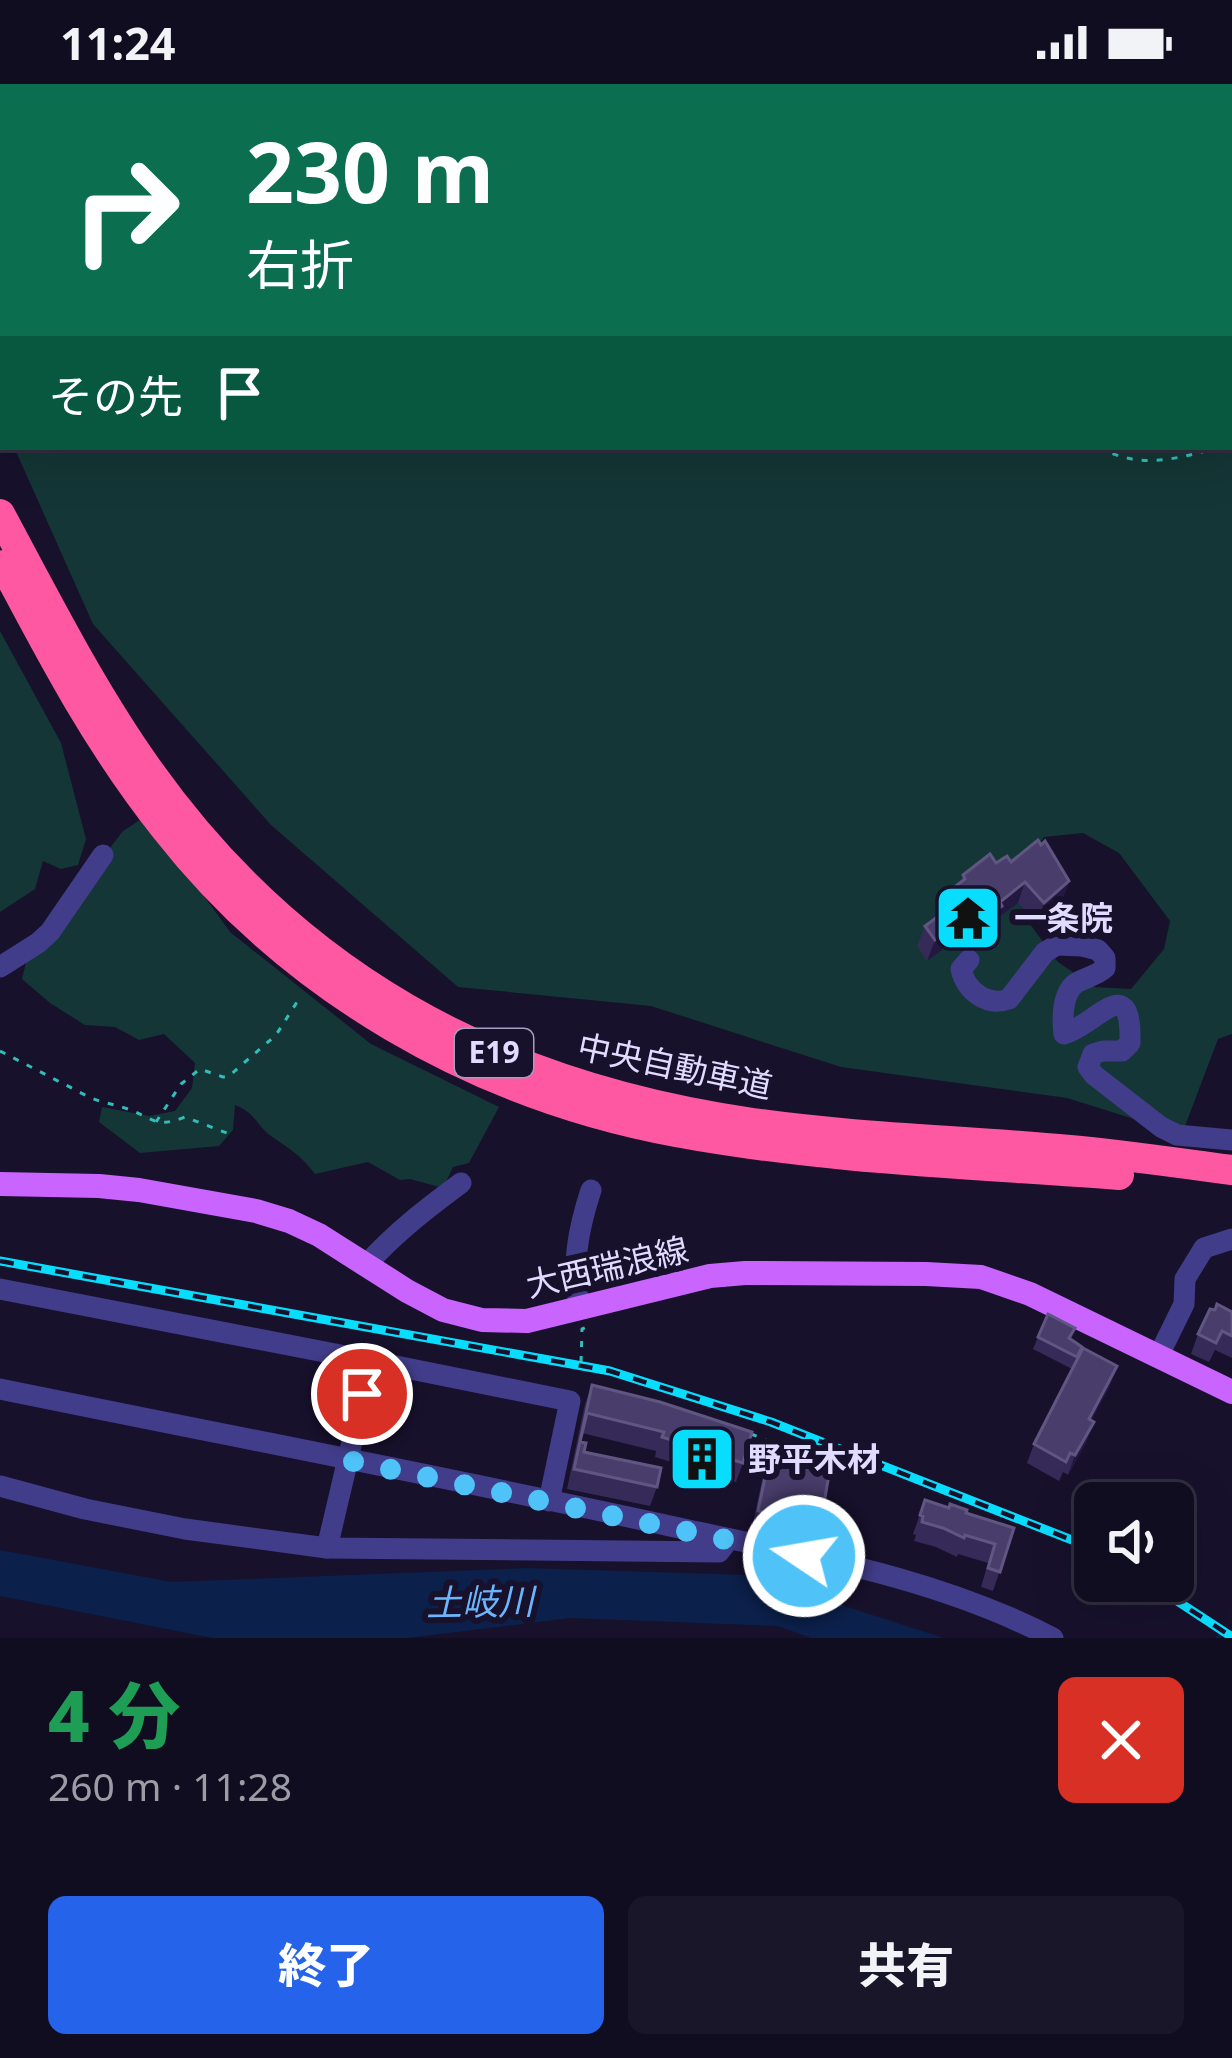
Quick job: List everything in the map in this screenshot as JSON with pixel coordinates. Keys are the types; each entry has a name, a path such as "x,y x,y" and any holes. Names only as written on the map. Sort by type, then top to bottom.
{"highway":[{"path":"0,495 13,520 9,566"},
{"name":"中央自動車道","path":"0,514 9,566 66,682 163,826 270,940 333,989 424,1046 609,1116 694,1135 850,1155 1121,1175 1232,1190"},
{"name":"中央自動車道","path":"9,566 85,671 141,761 223,862 290,928 344,971 400,1008 468,1043 588,1088 736,1120 1232,1170"}],"main road":[{"name":"大西瑞浪線","path":"0,1184 139,1190 256,1211 319,1235 443,1310 482,1321 527,1321 710,1276 981,1277 1007,1284 1232,1392"}],"street":[{"path":"0,967 50,932 103,855"},
{"path":"969,960 961,969 964,982 987,1000 1002,1002 1045,952 1057,945 1098,950 1105,958 1105,968 1068,992 1064,1034 1108,1006 1127,1009 1130,1042 1122,1051 1093,1054 1088,1067 1094,1076 1177,1135 1232,1140"},
{"path":"366,1264 410,1220 461,1183"},
{"path":"588,1306 575,1253 591,1190"},
{"path":"1160,1355 1184,1304 1186,1280 1204,1249 1232,1239"},
{"path":"0,1289 570,1401 549,1501"},
{"path":"327,1547 370,1361"},
{"path":"0,1389 894,1575 975,1601 1053,1638"},
{"path":"0,1486 185,1529 327,1547 718,1552 729,1539"}],"path":[{"path":"1106,450 1129,460 1159,461 1206,450"},
{"path":"156,1122 182,1084 200,1069 230,1076 276,1035 296,1002"},
{"path":"0,1051 104,1104 156,1122 185,1118 232,1135"},
{"path":"581,1362 582,1329 600,1322 588,1306"},
{"path":"749,1433 766,1440"}],"green space":[{"path":"15,450 1232,450 1232,1034 1218,1039 1182,1134 1067,1098 841,1067 651,1006 458,987 271,825 93,624","holes":["1083,833 1119,853 1170,921 1164,949 1131,989 1095,987 1058,962 1024,916 1015,879 1044,837"]},
{"path":"0,631 61,743 86,839 78,865 61,869 43,861 35,889 0,912"},
{"path":"146,816 230,932 371,1044 499,1107 469,1163 453,1167 443,1188 400,1180 368,1162 315,1174 235,1105 233,1130 219,1146 140,1153 99,1122 102,1107 149,1116 175,1111 192,1088 195,1063 164,1034 139,1040 115,1027 85,1025 22,979 28,954 123,831"}],"water":[{"name":"土岐川","path":"0,1550 172,1582 528,1568 748,1575 944,1638 811,1638 778,1626 570,1618 408,1638 212,1638 0,1596"}],"building":[{"path":"1038,840 1041,845 1045,841 1069,881 1044,903 1025,882 989,916 986,912 973,922 968,916 935,940 925,926 940,915 937,910 949,901 944,895 965,879 963,875 990,854 996,863 1007,856 1011,862"},
{"path":"1217,1304 1232,1312 1232,1336 1222,1331 1216,1343 1198,1334"},
{"path":"1048,1314 1075,1328 1069,1338 1082,1347 1077,1357 1038,1337"},
{"path":"1083,1348 1117,1366 1089,1419 1094,1422 1066,1462 1034,1444"},
{"path":"592,1385 752,1432 743,1463 662,1437 664,1432 587,1413 580,1442 586,1443 584,1452 661,1468 657,1487 574,1469"},
{"path":"771,1449 830,1469 823,1509 782,1500 778,1516 758,1511"},
{"path":"925,1500 949,1508 950,1504 1014,1528 1000,1572 988,1568 995,1544 922,1522"}],"railway":[{"path":"0,1261 610,1371 771,1422 1074,1541"},
{"path":"1179,1602 1232,1637"}],"place":[{"name":"一条院","path":"968,918"},
{"name":"野平木材","path":"702,1459"}],"route":[{"path":"362,1394 346,1460 804,1556"}]}
